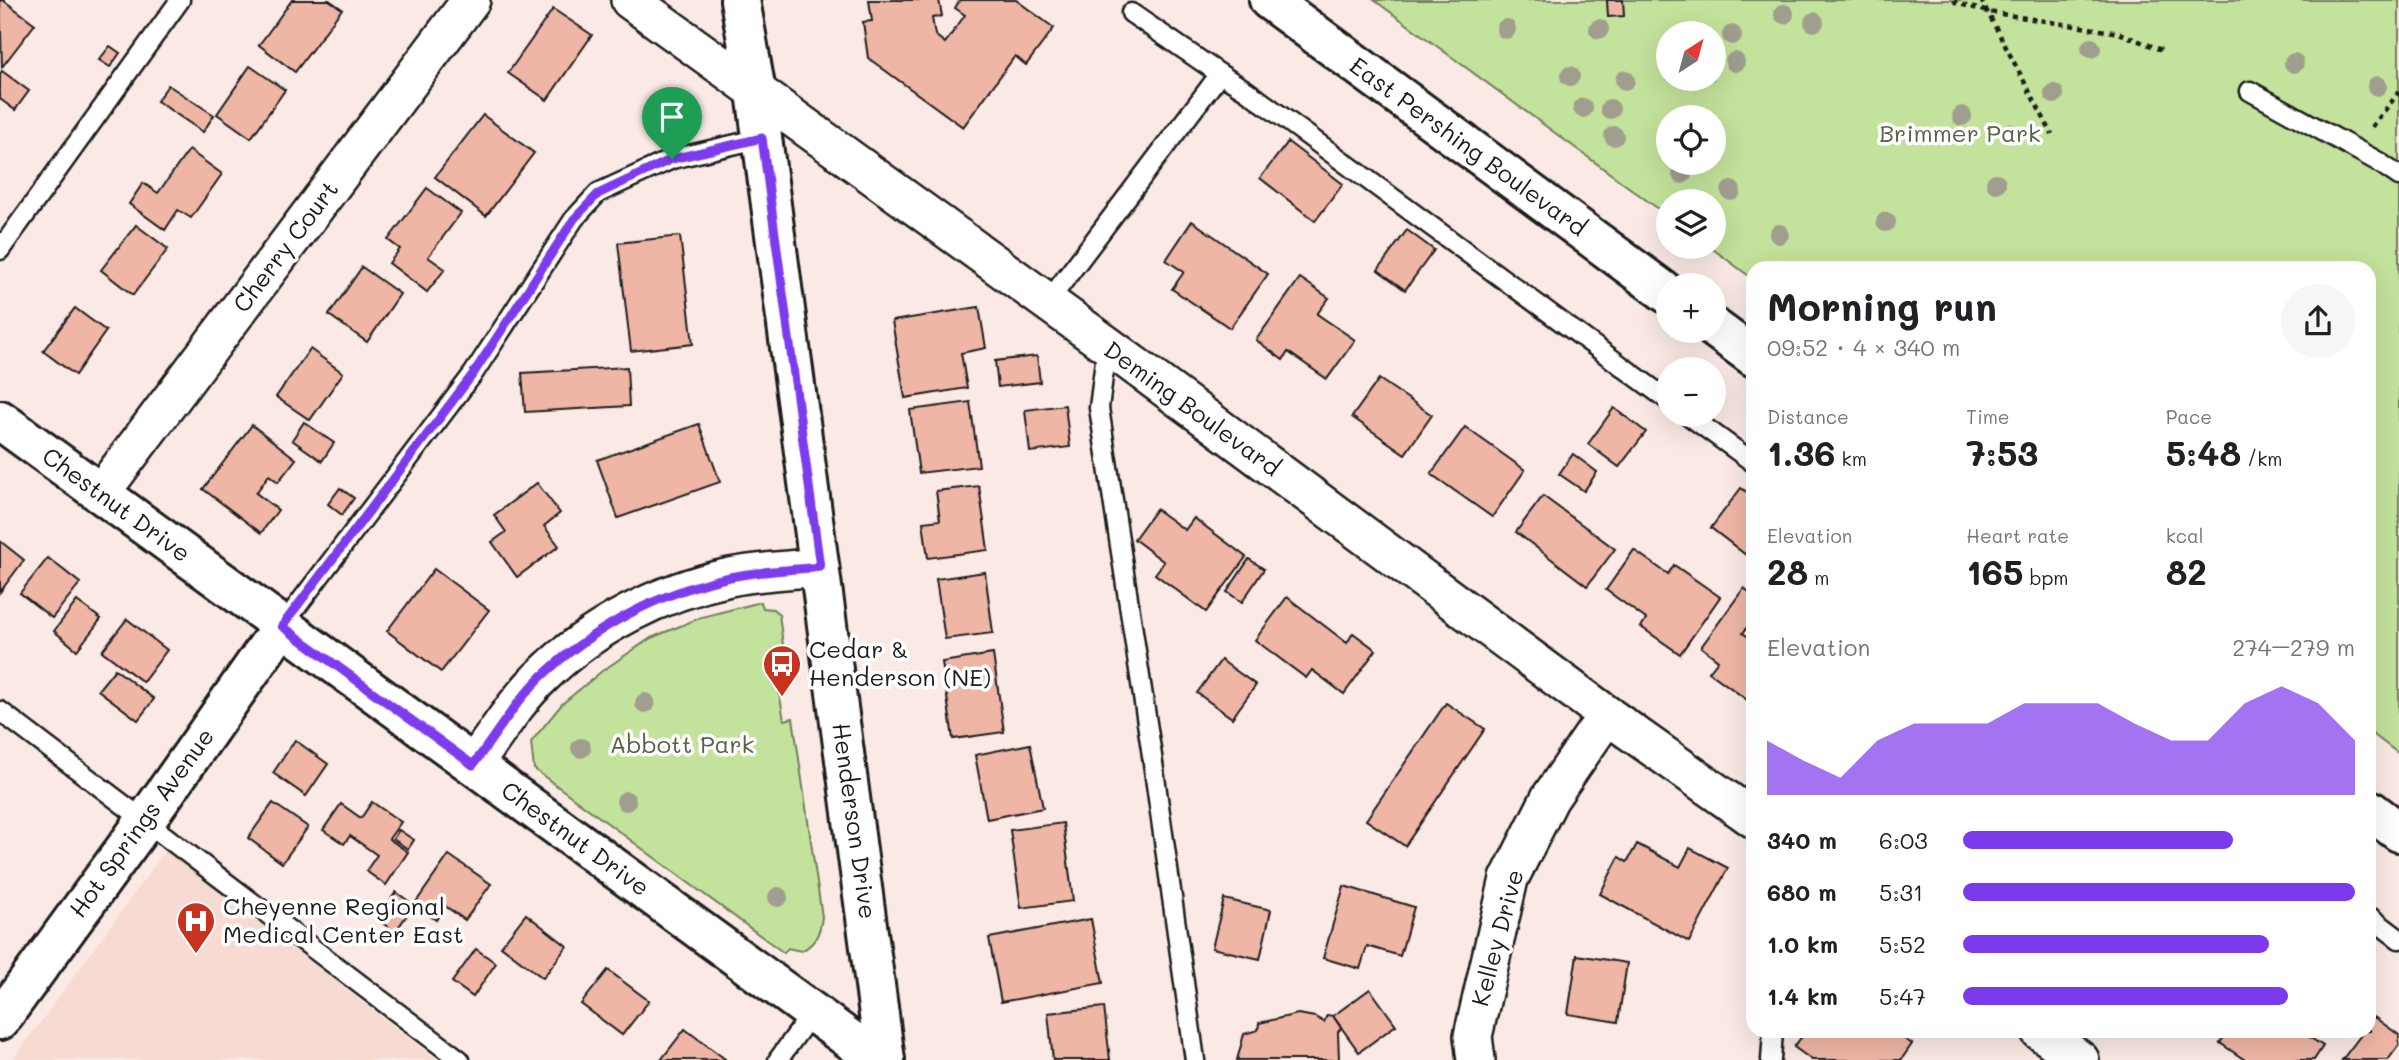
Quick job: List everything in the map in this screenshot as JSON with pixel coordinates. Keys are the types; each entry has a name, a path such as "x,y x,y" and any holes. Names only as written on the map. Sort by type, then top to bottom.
{"street":[{"name":"Cherry Court","path":"100,494 471,0"},
{"name":"Deming Boulevard","path":"630,0 1107,345 1607,715 1746,813"},
{"name":"Henderson Drive","path":"740,0 756,92 885,1060"},
{"name":"East Pershing Boulevard","path":"1269,0 1656,285"},
{"path":"1726,337 1746,351"},
{"name":"Chestnut Drive","path":"0,421 878,1060"},
{"path":"473,765 517,704 541,677 573,649 620,617 673,593 731,576 820,567"},
{"name":"Hot Springs Avenue","path":"0,1020 146,820 282,626"},
{"name":"Kelley Drive","path":"1476,1060 1473,1036 1509,879 1550,798 1607,715"},
{"path":"2376,815 2399,832"},
{"path":"2050,1038 2080,1060"}],"lane":[{"path":"0,250 180,0"},
{"path":"1131,13 1289,121 1656,391"},
{"path":"1047,303 1220,74"},
{"path":"2250,91 2356,149 2399,176"},
{"path":"282,626 473,374 574,219 598,194 672,159 762,138"},
{"path":"1107,345 1099,408 1195,1060"},
{"path":"1704,427 1746,457"},
{"path":"0,711 460,1060"},
{"path":"2376,922 2399,939"},
{"path":"778,1060 812,1013"},
{"path":"1771,1060 1773,1038"}],"path":[{"path":"1954,0 1956,3 1989,12 2119,33 2164,51"},
{"path":"1981,0 2052,134"},
{"path":"2356,149 2399,92"}],"shaded area":[{"name":"Cheyenne Regional Medical Center East","path":"166,850 437,1060 13,1060"}],"green space":[{"name":"Brimmer Park","path":"1374,0 2399,0 2399,754 2376,737 2376,261 1746,261 1746,274 1726,259 1726,189 1656,189 1656,207"},
{"name":"Abbott Park","path":"761,602 763,608 773,609 779,614 789,690 779,692 784,720 793,718 822,917 818,933 810,945 801,951 788,948 784,953 534,769 531,742 562,704 602,671 651,638 702,617"}],"building":[{"path":"0,0 35,24 2,67"},
{"path":"292,0 329,0 342,9 295,72 259,45"},
{"path":"869,0 939,0 942,16 932,18 935,35 945,43 965,15 955,8 960,0 1016,0 1054,28 1026,65 1015,56 963,127 868,58 863,22 872,21"},
{"path":"1607,0 1623,0 1624,16 1608,17"},
{"path":"553,9 592,35 547,100 508,73"},
{"path":"110,46 120,53 110,67 99,60"},
{"path":"250,66 285,90 251,138 217,114"},
{"path":"2,71 29,91 15,110 0,99"},
{"path":"168,85 214,115 203,132 157,101"},
{"path":"483,115 534,153 486,216 435,177"},
{"path":"1288,142 1343,184 1315,221 1260,178"},
{"path":"189,150 222,174 191,218 178,210 165,230 129,204 143,183 158,193"},
{"path":"427,188 461,213 428,257 445,269 427,292 389,263 400,249 388,240"},
{"path":"1192,221 1268,274 1230,328 1172,289 1184,272 1166,260"},
{"path":"136,225 168,249 133,295 101,270"},
{"path":"1407,230 1434,250 1405,290 1378,270"},
{"path":"680,236 693,344 631,351 618,243"},
{"path":"362,267 400,294 367,342 329,315"},
{"path":"1300,278 1329,298 1317,314 1355,340 1327,379 1288,352 1283,360 1256,340"},
{"path":"979,307 986,348 961,353 967,388 905,398 892,321"},
{"path":"75,308 106,331 75,375 43,351"},
{"path":"310,349 343,373 310,420 276,397"},
{"path":"1037,356 1040,382 998,387 995,361"},
{"path":"627,367 629,406 525,412 522,373"},
{"path":"1379,379 1432,415 1405,454 1352,417"},
{"path":"970,402 979,466 919,473 910,410"},
{"path":"1065,405 1070,447 1030,452 1025,410"},
{"path":"1614,408 1646,432 1619,467 1588,444"},
{"path":"304,422 334,443 322,461 292,440"},
{"path":"699,424 720,482 618,518 597,460"},
{"path":"252,425 296,459 278,482 269,475 256,493 278,510 261,533 203,489"},
{"path":"1465,427 1525,470 1492,517 1431,474"},
{"path":"1573,454 1597,472 1584,491 1559,474"},
{"path":"537,483 560,513 544,526 559,546 517,577 492,542 506,532 494,515"},
{"path":"979,486 988,550 928,558 923,522 940,520 936,491"},
{"path":"340,488 354,498 342,515 328,504"},
{"path":"1741,488 1746,491 1746,555 1711,528"},
{"path":"1543,496 1615,549 1587,586 1516,532"},
{"path":"1156,509 1185,530 1194,518 1246,557 1206,612 1155,574 1164,562 1134,539"},
{"path":"0,541 24,560 0,592"},
{"path":"1634,550 1668,574 1674,565 1720,597 1680,654 1641,627 1646,619 1606,590"},
{"path":"48,558 80,583 52,618 20,593"},
{"path":"1249,559 1264,569 1242,602 1227,592"},
{"path":"434,569 489,610 441,672 387,631"},
{"path":"985,572 993,633 945,639 936,579"},
{"path":"1744,588 1746,699 1709,672 1718,660 1701,647"},
{"path":"1287,597 1347,643 1353,633 1376,650 1344,694 1312,670 1306,678 1255,640"},
{"path":"77,601 101,619 77,650 54,631"},
{"path":"127,619 167,650 143,682 102,651"},
{"path":"993,654 1004,732 953,739 942,662"},
{"path":"1221,660 1256,685 1232,718 1197,693"},
{"path":"115,669 154,699 138,720 98,690"},
{"path":"1446,703 1485,729 1405,846 1366,820"},
{"path":"295,740 328,764 306,796 273,773"},
{"path":"1030,744 1043,808 987,819 975,755"},
{"path":"372,802 401,822 389,839 408,852 386,885 366,871 377,855 350,836 344,844 323,830 341,804 361,818"},
{"path":"273,803 308,827 282,863 248,838"},
{"path":"1063,823 1073,901 1021,908 1010,830"},
{"path":"399,830 414,840 408,849 393,839"},
{"path":"1637,844 1680,867 1690,848 1728,868 1689,942 1600,894 1619,857 1627,862"},
{"path":"449,855 491,884 465,920 445,906 436,920 414,905"},
{"path":"1344,886 1414,907 1400,956 1367,946 1360,969 1323,958"},
{"path":"396,892 414,905 395,932 377,919"},
{"path":"1224,899 1271,910 1260,959 1212,948"},
{"path":"526,914 567,946 543,978 501,946"},
{"path":"1091,919 1103,983 1001,1002 989,938"},
{"path":"476,949 496,963 473,997 452,982"},
{"path":"1577,955 1627,963 1618,1022 1568,1014"},
{"path":"608,970 649,1001 622,1035 581,1004"},
{"path":"1370,989 1396,1025 1359,1052 1333,1016"},
{"path":"1104,1007 1110,1060 1053,1060 1048,1013"},
{"path":"1298,1014 1315,1017 1324,1022 1327,1015 1333,1016 1341,1028 1338,1032 1339,1060 1237,1060 1244,1034 1258,1030 1259,1023"},
{"path":"2376,1018 2399,1035 2399,1045 2388,1060 2342,1060 2359,1038 2376,1038"},
{"path":"685,1029 725,1059 725,1060 661,1060"},
{"path":"1801,1038 1903,1038 1912,1044 1901,1060 1812,1060 1794,1047"},
{"path":"2223,1038 2311,1038 2323,1046 2314,1060 2245,1060 2220,1043"}],"place":[{"name":"Cedar & Henderson (NE)","path":"782,698"},
{"name":"Cheyenne Regional Medical Center East","path":"196,955"}],"route":[{"path":"762,138 820,567 731,576 673,593 620,617 573,649 541,677 517,704 473,765 282,626 473,374 574,219 598,194 672,159 762,138"}]}
